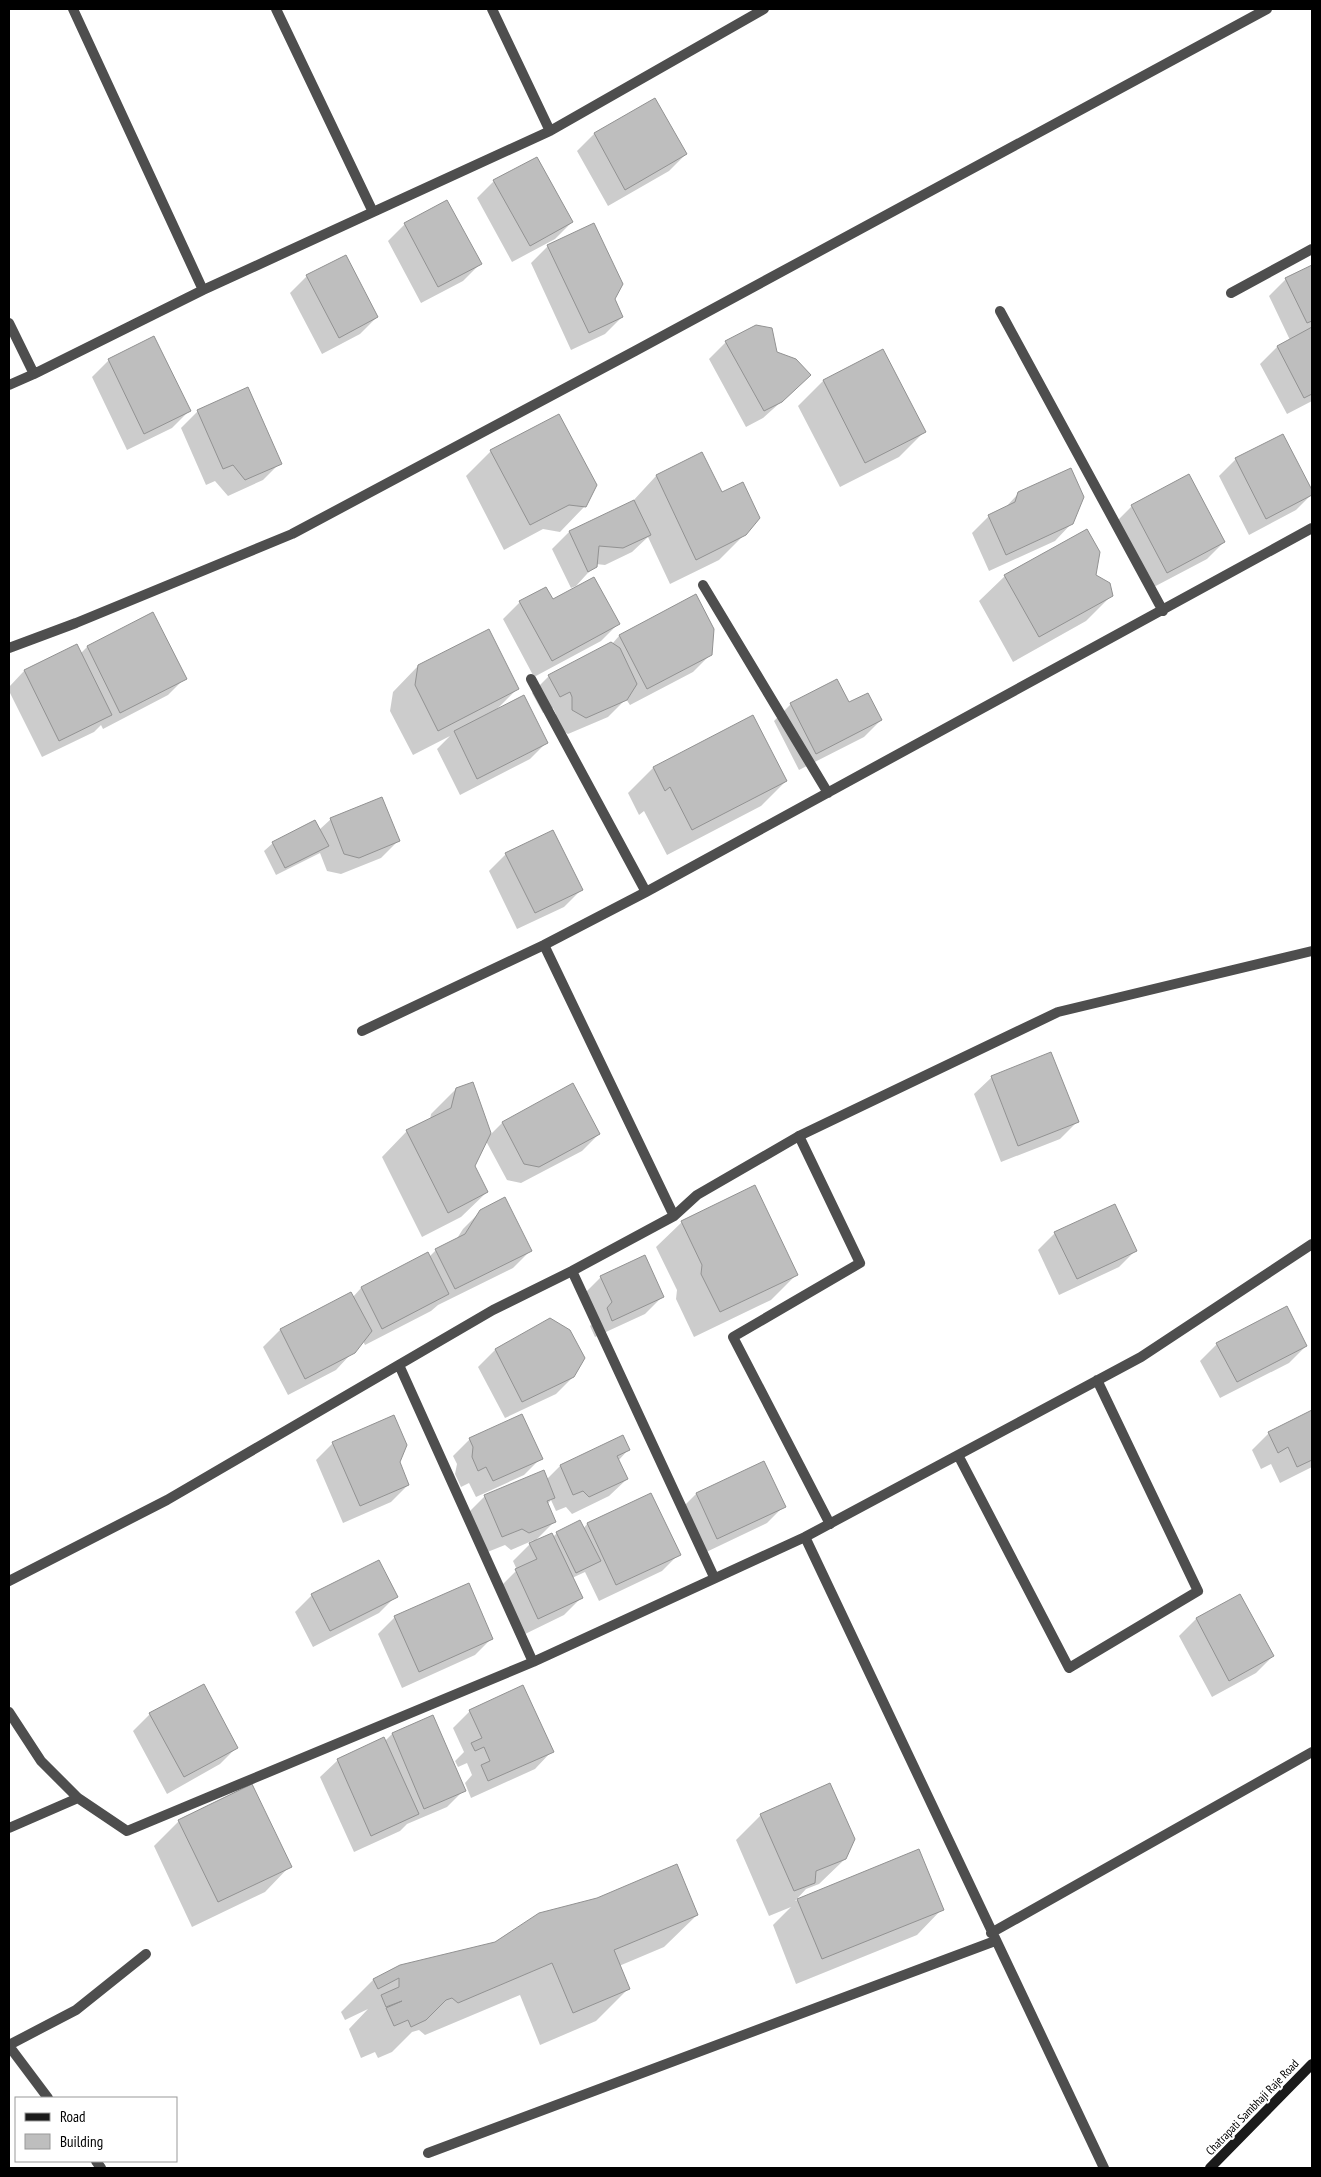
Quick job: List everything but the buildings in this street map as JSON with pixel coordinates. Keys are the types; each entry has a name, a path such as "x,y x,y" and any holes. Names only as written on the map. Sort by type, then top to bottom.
{"main road":[{"name":"Chatrapati Sambhaji Raje Road","path":"1210,2168 1312,2064"}],"street":[{"path":"73,9 203,290"},
{"path":"276,9 374,212"},
{"path":"492,9 550,131"},
{"path":"9,385 203,290 550,131 764,9"},
{"path":"9,648 76,623 292,534 626,356 1267,9"},
{"path":"1231,293 1312,249"},
{"path":"1000,311 1163,611"},
{"path":"9,322 34,374"},
{"path":"362,1031 544,945 646,892 1312,528"},
{"path":"703,586 828,793"},
{"path":"530,679 646,892"},
{"path":"544,945 674,1216"},
{"path":"9,1580 167,1500 493,1310 572,1271 674,1216 697,1196 799,1136 1058,1012 1312,951"},
{"path":"799,1136 860,1263 733,1337 830,1524"},
{"path":"9,1712 40,1761 78,1798 127,1831 533,1662 804,1537 1141,1357 1312,1244"},
{"path":"572,1271 714,1578"},
{"path":"399,1365 533,1662"},
{"path":"958,1455 1069,1668 1198,1591 1097,1380"},
{"path":"804,1537 1104,2168"},
{"path":"428,2153 993,1937 1312,1752"},
{"path":"9,1828 78,1798"},
{"path":"47,2097 9,2046 76,2010 146,1954"}]}
